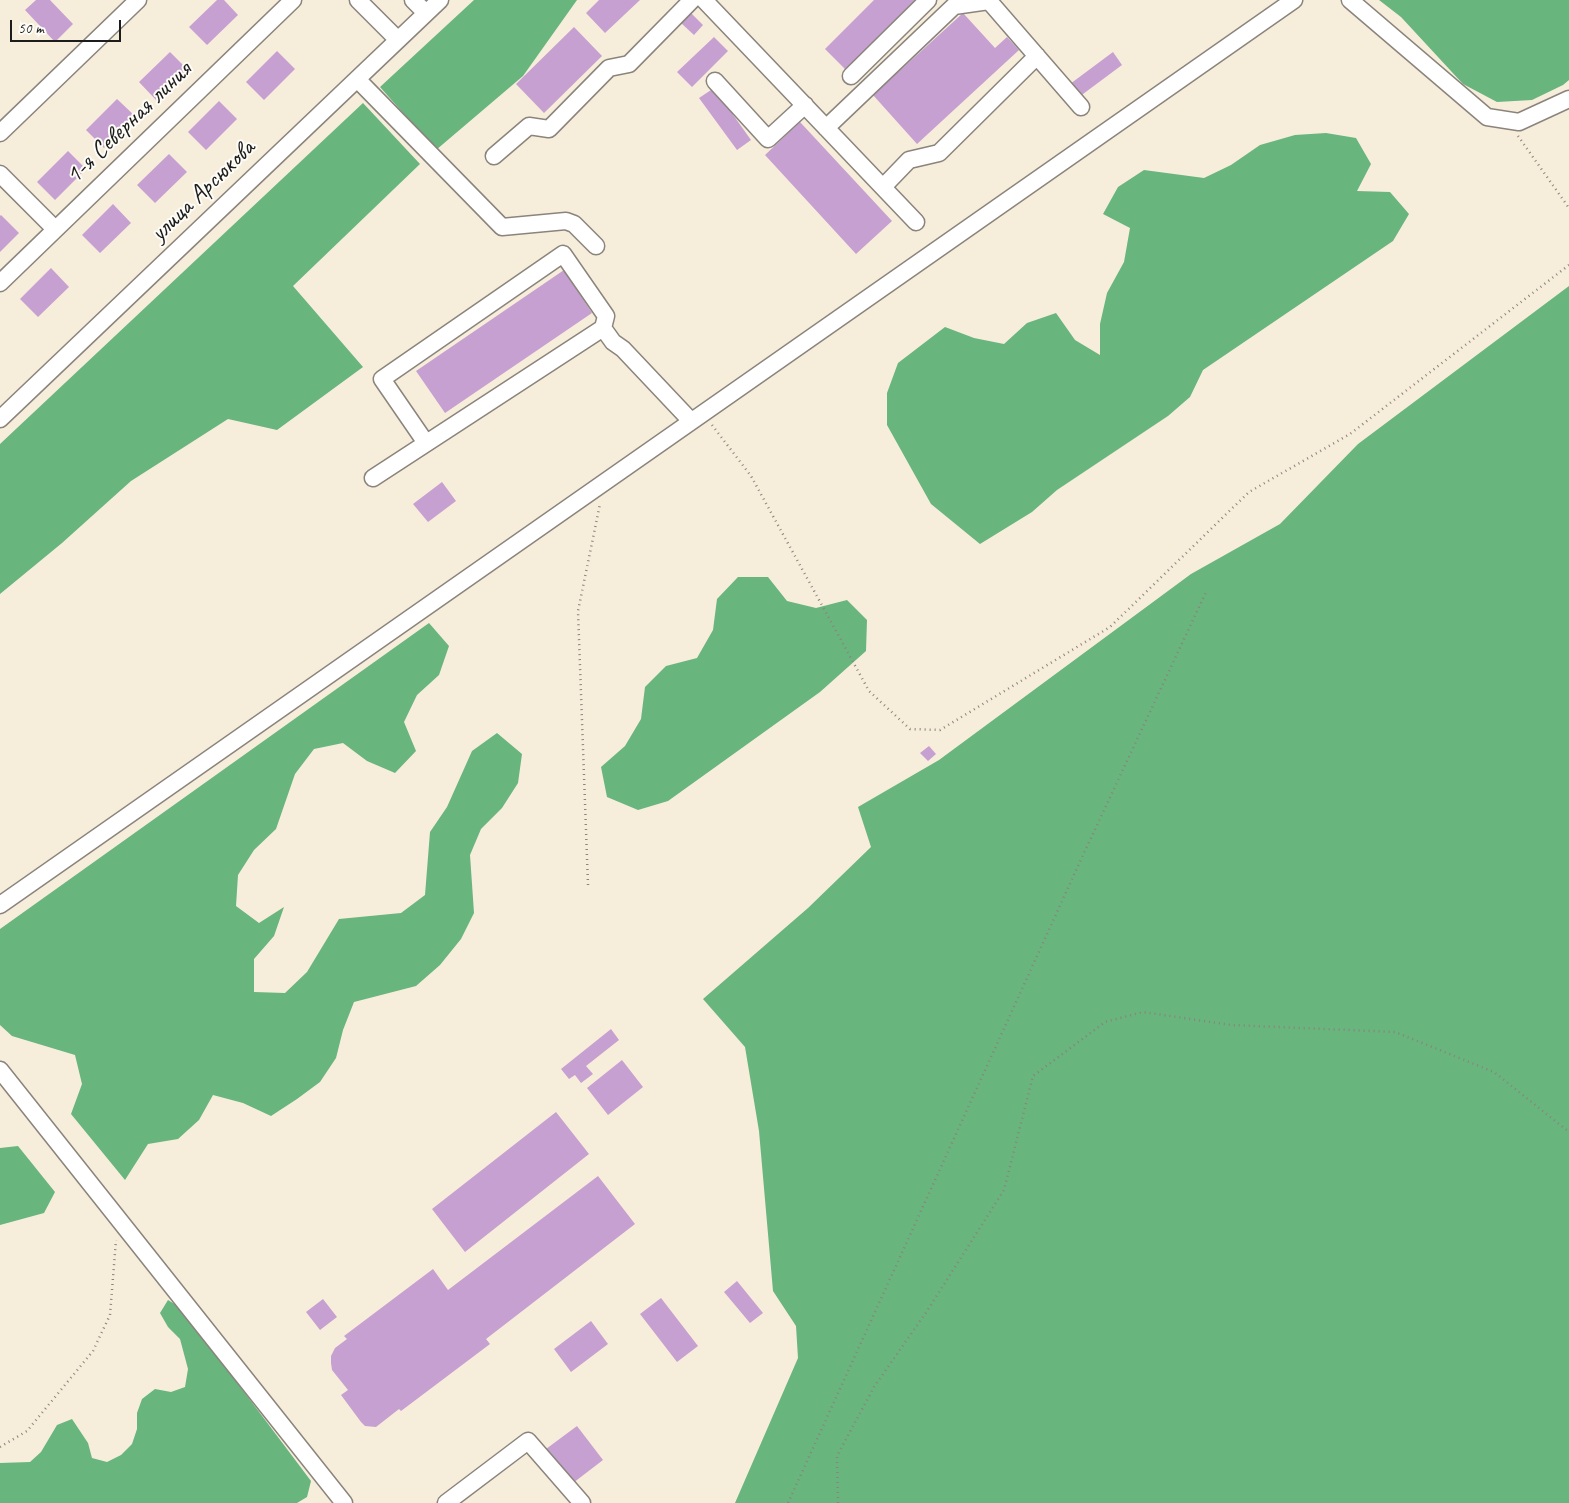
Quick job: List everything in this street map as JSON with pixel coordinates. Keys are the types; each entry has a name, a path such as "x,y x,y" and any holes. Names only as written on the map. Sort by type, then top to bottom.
{"street":[{"path":"0,132 138,0"},
{"name":"1-я Северная линия","path":"0,283 293,0"},
{"path":"358,0 398,40"},
{"path":"413,0 426,14"},
{"name":"улица Арсюкова","path":"0,419 440,0"},
{"path":"494,156 529,126 549,129 609,68 629,64 692,0"},
{"path":"704,0 916,222"},
{"path":"851,76 928,0"},
{"path":"0,905 1294,0"},
{"path":"1350,0 1487,117 1519,122 1569,99"},
{"path":"826,128 954,6 989,1 1081,107"},
{"path":"883,187 909,160 939,153 1037,56"},
{"path":"357,79 502,227 566,220 574,224 596,246"},
{"path":"715,81 768,139 804,105"},
{"path":"0,174 55,230"},
{"path":"373,478 603,328 606,316 563,254 382,379 426,443"},
{"path":"603,328 613,342 623,349 697,418"},
{"path":"0,1070 344,1503"},
{"path":"446,1503 528,1441 582,1503"}],"path":[{"path":"1508,120 1569,208"},
{"path":"697,418 751,476 869,691 910,729 940,730 1110,627 1249,492 1350,434 1569,265"},
{"path":"588,885 578,611 605,482"},
{"path":"788,1503 1083,854 1207,590"},
{"path":"838,1503 837,1456 874,1387 927,1311 1004,1190 1032,1076 1105,1022 1143,1012 1231,1025 1395,1032 1494,1072 1569,1132"},
{"path":"0,1447 27,1431 93,1351 110,1316 118,1218"}],"green space":[{"path":"474,0 577,0 523,76 436,150 380,87"},
{"path":"1379,0 1569,0 1569,80 1563,85 1532,100 1497,102 1463,84 1401,17"},
{"path":"363,103 420,164 293,286 363,367 277,430 228,419 131,481 62,543 0,594 0,444"},
{"path":"1326,133 1356,138 1371,164 1357,191 1390,192 1409,214 1393,241 1203,370 1190,397 1168,416 1057,490 1032,512 980,544 931,504 887,425 887,393 898,363 945,327 974,338 1004,344 1027,323 1056,313 1075,340 1100,355 1100,324 1107,293 1124,262 1130,228 1103,214 1118,187 1144,170 1204,178 1231,165 1260,145 1295,135"},
{"path":"1569,286 1569,1503 735,1503 798,1358 796,1326 773,1291 759,1131 745,1047 703,999 808,908 871,847 858,807 939,760 1191,574 1280,524 1358,444"},
{"path":"738,577 768,577 787,601 816,608 847,600 867,620 866,651 820,692 668,801 638,810 607,797 601,767 625,746 641,719 645,687 666,666 697,658 713,630 717,599"},
{"path":"429,623 449,646 439,675 417,695 404,722 416,751 395,773 367,761 343,743 314,749 295,774 276,829 254,850 238,875 236,906 259,923 284,907 274,936 254,959 254,992 285,993 307,972 339,919 401,913 425,895 430,832 447,807 472,751 497,733 522,754 518,783 502,808 481,829 470,855 474,913 461,939 440,965 416,986 354,1002 343,1030 336,1058 320,1082 297,1099 271,1116 243,1103 213,1095 199,1120 178,1139 148,1144 125,1180 71,1114 82,1084 75,1055 12,1036 0,1025 0,929"},
{"path":"18,1146 55,1192 44,1213 0,1225 0,1148"},
{"path":"168,1300 181,1308 311,1481 307,1497 297,1503 0,1503 0,1463 30,1462 41,1452 57,1425 72,1419 88,1443 92,1458 107,1462 121,1455 132,1444 137,1429 137,1413 142,1399 155,1389 171,1392 185,1387 188,1369 180,1339 168,1327 160,1313"}],"building":[{"path":"36,0 50,0 73,24 55,42 25,10"},
{"path":"217,0 224,0 238,15 207,45 189,27"},
{"path":"599,0 640,0 605,33 586,13"},
{"path":"874,0 915,0 846,70 825,49"},
{"path":"691,13 703,25 694,35 681,23"},
{"path":"963,13 995,48 1007,37 1019,50 917,144 873,95"},
{"path":"574,27 602,56 544,113 516,84"},
{"path":"714,37 728,51 692,87 677,72"},
{"path":"277,51 295,69 264,100 246,82"},
{"path":"170,52 188,70 157,101 139,82"},
{"path":"1113,52 1122,65 1079,97 1070,84"},
{"path":"714,88 751,140 737,150 699,98"},
{"path":"117,99 136,117 104,148 86,130"},
{"path":"219,101 237,119 206,150 188,132"},
{"path":"800,122 892,221 856,254 765,155"},
{"path":"68,151 86,169 55,200 37,182"},
{"path":"169,154 187,172 155,203 137,185"},
{"path":"113,204 131,223 100,253 82,235"},
{"path":"0,216 19,233 0,252"},
{"path":"51,268 69,287 38,317 20,299"},
{"path":"564,270 592,313 445,413 416,371"},
{"path":"442,482 456,501 428,522 413,504"},
{"path":"929,746 936,754 928,761 920,753"},
{"path":"611,1029 619,1040 586,1066 593,1074 581,1083 575,1075 569,1079 561,1069"},
{"path":"622,1060 643,1087 608,1115 587,1088"},
{"path":"556,1112 589,1154 465,1252 432,1209"},
{"path":"598,1176 635,1224 486,1339 490,1344 401,1411 399,1409 376,1427 365,1426 341,1395 348,1390 332,1370 331,1356 335,1348 347,1339 344,1336 433,1269 448,1290"},
{"path":"737,1281 763,1313 750,1323 724,1292"},
{"path":"661,1298 698,1346 677,1362 640,1314"},
{"path":"323,1299 337,1317 320,1330 306,1312"},
{"path":"591,1321 608,1344 571,1372 554,1349"},
{"path":"577,1426 603,1460 573,1483 546,1449"}]}
